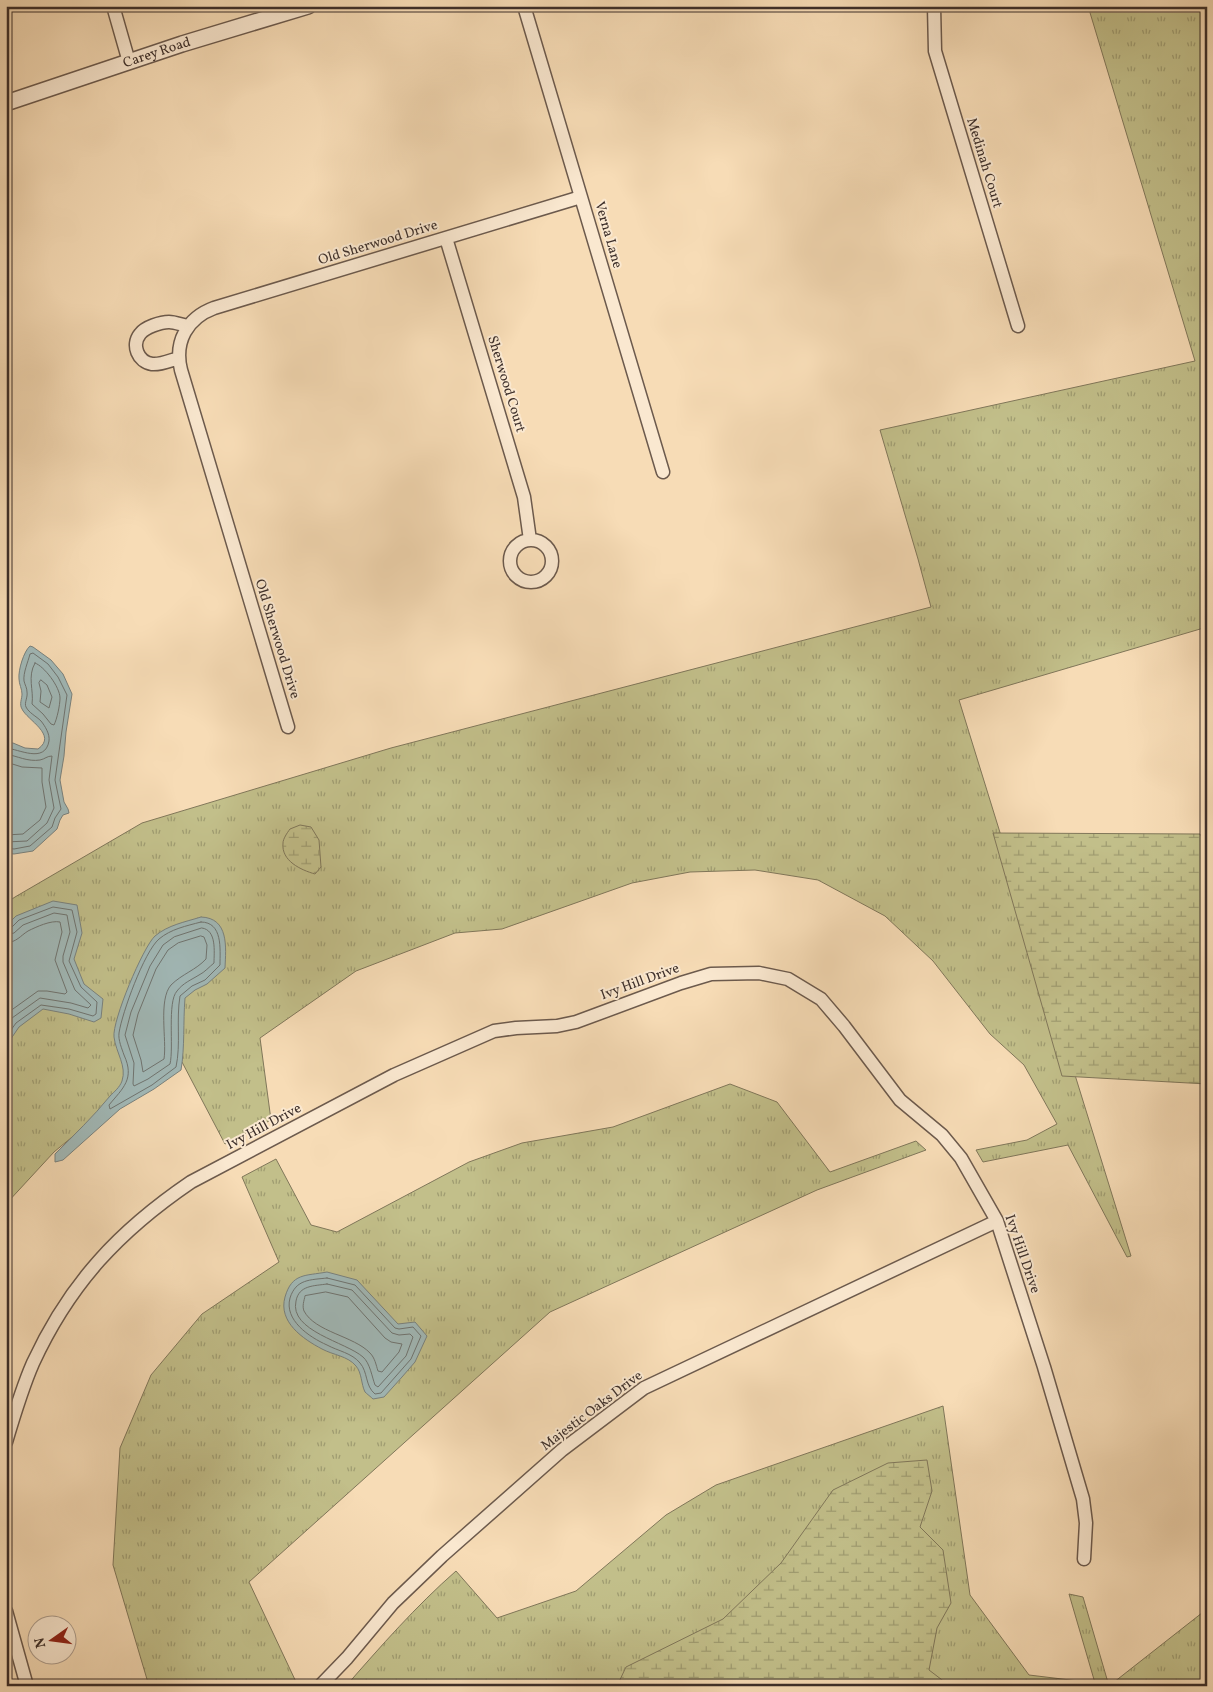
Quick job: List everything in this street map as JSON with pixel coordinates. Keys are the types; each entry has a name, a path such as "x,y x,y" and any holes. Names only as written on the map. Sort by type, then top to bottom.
{"street":[{"path":"113,6 129,62"},
{"name":"Carey Road","path":"6,104 217,33 308,6"},
{"name":"Verna Lane","path":"524,6 663,472"},
{"name":"Medinah Court","path":"934,6 935,51 1018,326"},
{"name":"Old Sherwood Drive","path":"288,727 179,358 180,342 188,326 202,314 214,308 581,197"},
{"name":"Sherwood Court","path":"446,238 524,497 530,540"},
{"path":"179,358 158,364 149,364 139,356 136,342 140,334 148,328 168,322 188,326"},
{"name":"Ivy Hill Drive","path":"6,1442 33,1364 53,1324 74,1291 99,1259 130,1228 191,1182 394,1076 494,1031 556,1026 576,1022 681,982 711,974 759,973 788,979 821,999 900,1100 942,1135 961,1158 997,1221 1044,1367 1083,1500 1086,1524 1084,1559"},
{"name":"Majestic Oaks Drive","path":"320,1686 347,1658 393,1603 442,1556 562,1450 644,1388 997,1221"},
{"path":"6,1611 27,1686"}],"green space":[{"path":"1088,6 1207,6 1207,627 959,700 1131,1256 1127,1257 1068,1145 983,1162 976,1150 1027,1140 1057,1124 1024,1065 990,1034 933,961 885,916 818,880 755,870 690,872 632,883 502,929 455,933 356,971 260,1038 271,1120 225,1144 182,1062 95,1118 54,1152 6,1204 6,903 142,823 391,748 931,607 880,430 1195,361"},
{"path":"300,825 311,827 319,840 321,867 315,874 293,864 285,855 283,849 284,838 290,829"},
{"path":"993,833 1200,834 1207,846 1207,1084 1062,1076"},
{"path":"730,1084 777,1102 830,1172 916,1141 926,1150 817,1190 550,1312 249,1582 297,1684 295,1686 149,1686 113,1565 120,1448 151,1375 202,1314 279,1262 242,1177 276,1159 311,1225 337,1232 469,1162 522,1143 613,1127"},
{"path":"943,1406 970,1595 1029,1675 1095,1683 1069,1594 1083,1597 1109,1686 346,1686 413,1612 456,1571 497,1618 576,1591 666,1515 716,1485"},
{"path":"927,1460 932,1491 920,1527 943,1550 951,1603 937,1628 929,1670 950,1686 617,1686 626,1667 723,1619 781,1563 833,1490 888,1463"},
{"path":"1207,1609 1207,1686 1109,1686"}],"water":[{"path":"30,646 51,660 63,674 72,694 60,780 64,802 69,813 63,815 57,829 33,851 14,854 6,853 6,743 38,749 43,744 45,738 43,733 22,709 21,705 22,694 19,671"},
{"path":"53,901 77,905 82,933 74,959 84,984 103,999 101,1018 94,1022 69,1014 43,1009 19,1027 6,1046 6,926 16,916"},
{"path":"201,917 217,922 221,928 226,951 225,968 207,984 185,998 181,1070 120,1109 63,1160 55,1162 55,1154 90,1119 121,1083 123,1070 115,1043 115,1029 123,1001 143,954 155,936 165,929"},
{"path":"327,1272 357,1280 398,1324 415,1322 427,1336 415,1362 384,1397 373,1399 365,1392 359,1372 353,1363 322,1349 300,1335 285,1314 285,1297 291,1284 306,1275"}]}
